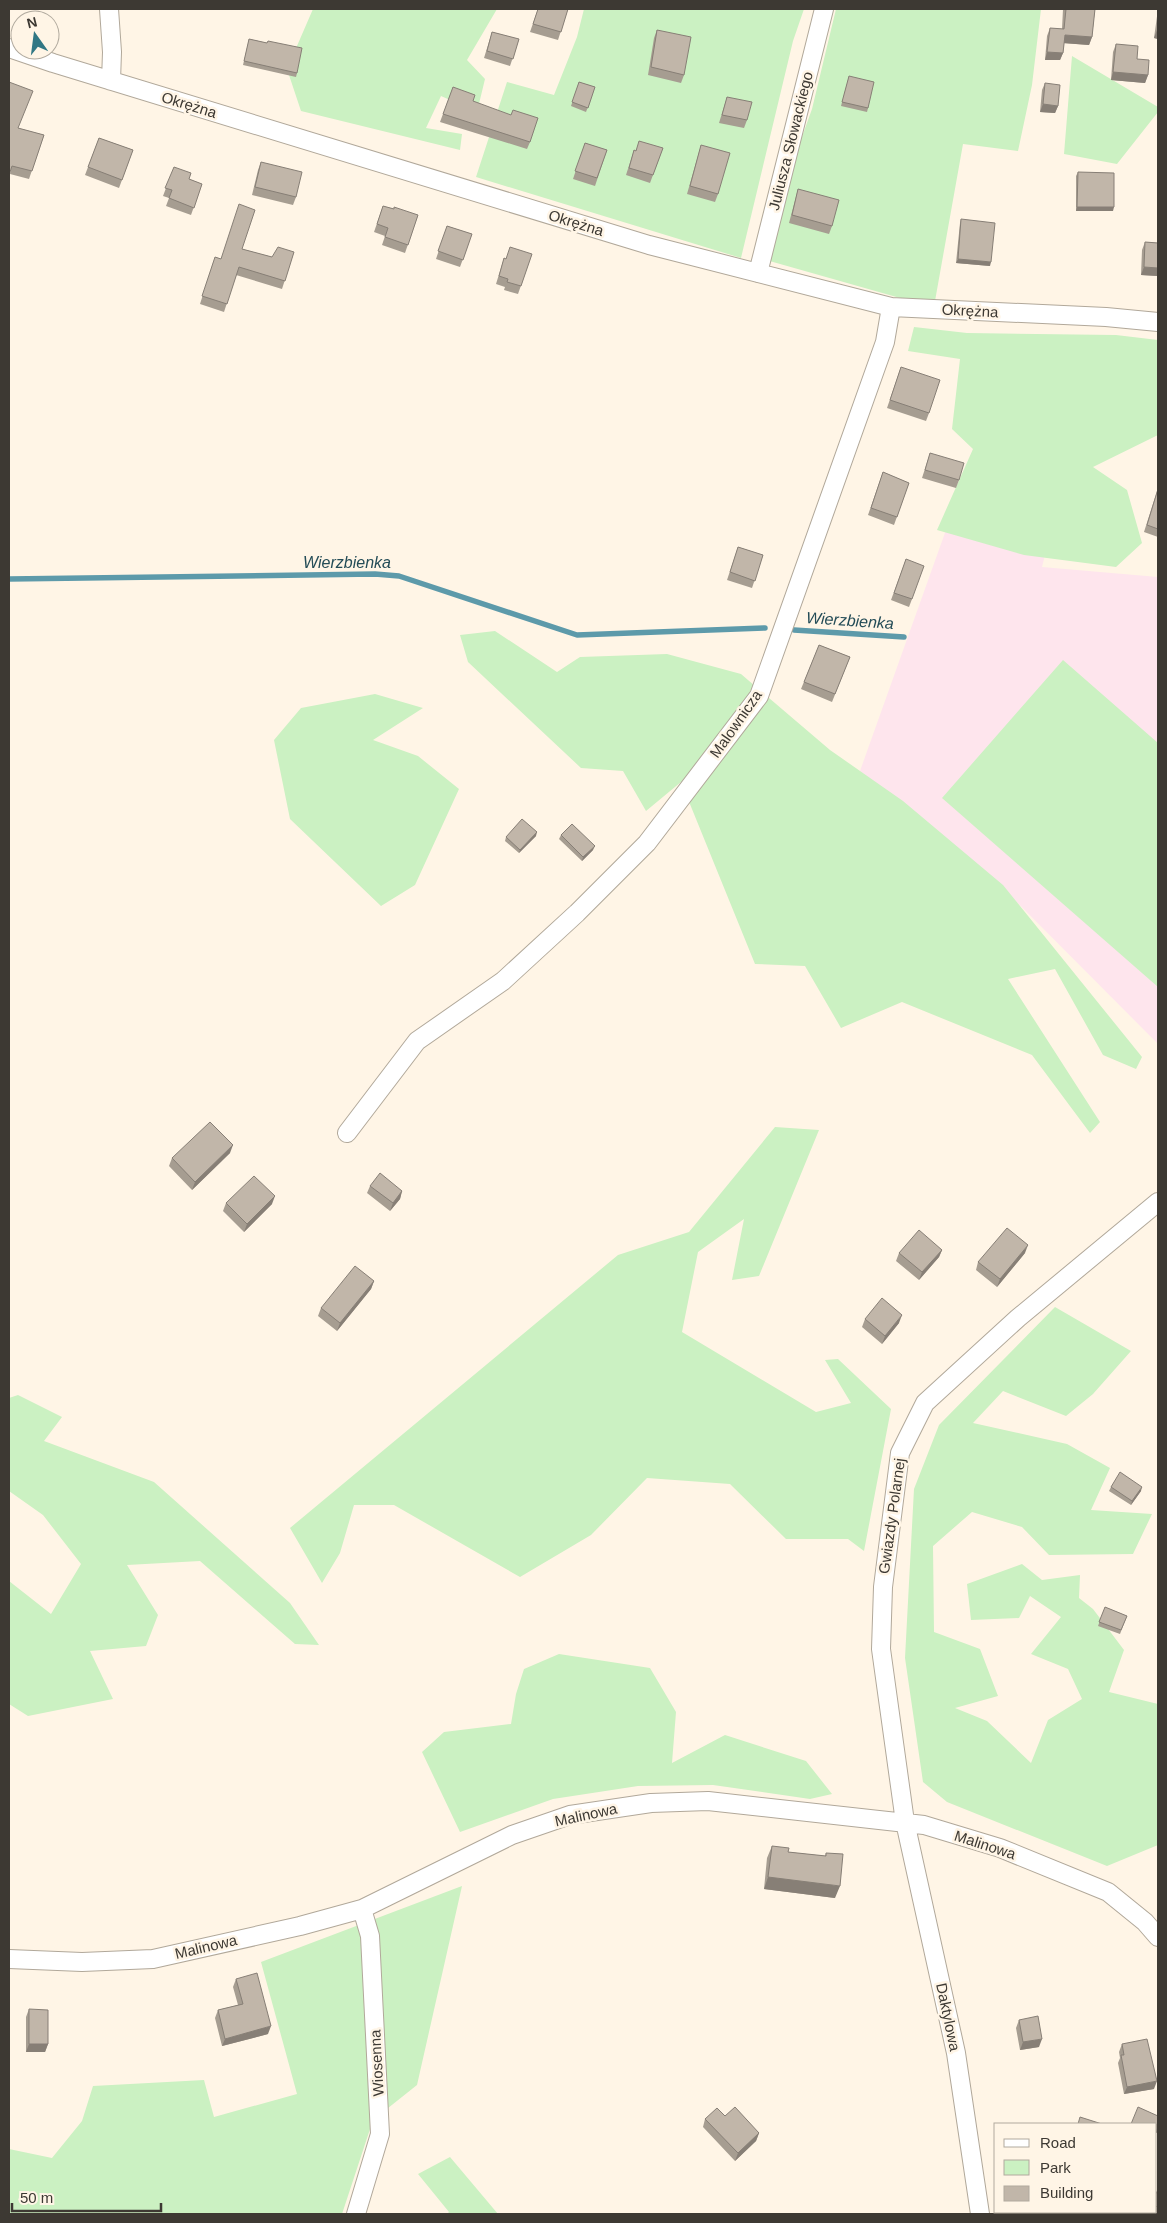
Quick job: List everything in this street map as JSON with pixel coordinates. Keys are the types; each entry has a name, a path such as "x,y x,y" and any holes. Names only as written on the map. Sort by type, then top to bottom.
{"street":[{"path":"109,9 112,52 111,81"},
{"name":"Juliusza Słowackiego","path":"758,273 824,9"},
{"name":"Okrężna","path":"9,48 111,81 649,245 891,307 1106,317 1158,322"},
{"name":"Malownicza","path":"347,1133 412,1047 422,1038 503,982 577,913 647,843 759,696 885,342 891,307"},
{"name":"Gwiazdy Polarnej","path":"905,1822 881,1649 883,1587 900,1453 925,1403 1018,1318 1158,1202"},
{"name":"Malinowa","path":"9,1958 82,1962 153,1959 300,1926 362,1909 512,1834 570,1815 652,1803 708,1801 924,1825 1000,1848 1108,1892 1145,1922 1158,1936"},
{"name":"Daktylowa","path":"905,1822 956,2053 980,2214"},
{"name":"Wiosenna","path":"356,2214 380,2134 370,1936 362,1909"}],"shaded area":[{"path":"946,530 1049,539 1042,567 1158,577 1158,1044 990,875 860,771"}],"green space":[{"path":"313,9 497,9 467,60 485,79 477,112 441,96 426,128 462,134 460,150 301,111 287,69"},
{"path":"584,9 804,9 793,41 741,258 476,177 507,82 554,95 577,37"},
{"path":"836,9 1041,9 1032,85 1018,151 963,144 935,301 900,298 766,260 786,181 812,109"},
{"path":"1072,56 1158,107 1158,112 1117,164 1064,154"},
{"path":"914,327 967,333 1116,335 1158,340 1158,435 1093,467 1127,490 1142,543 1116,567 1024,555 937,530 973,449 952,429 960,359 908,351"},
{"path":"495,631 557,672 580,657 667,654 741,674 830,750 903,801 1003,885 1142,1057 1136,1069 1103,1055 1055,969 1008,979 1100,1122 1090,1133 1032,1055 902,1002 841,1028 805,966 755,964 681,782 646,811 623,771 581,768 468,662 460,635"},
{"path":"1063,660 1158,743 1158,987 942,798"},
{"path":"375,694 423,708 373,740 418,756 459,789 415,885 381,906 290,819 274,740 301,708"},
{"path":"775,1127 819,1130 759,1276 732,1280 744,1219 698,1252 682,1332 816,1412 851,1403 825,1360 838,1359 891,1409 864,1551 848,1539 786,1539 730,1484 647,1478 591,1535 520,1577 394,1505 354,1505 340,1553 322,1583 290,1528 618,1255 689,1232"},
{"path":"1055,1307 1131,1351 1093,1394 1066,1416 1003,1391 973,1423 1067,1444 1110,1468 1091,1510 1152,1514 1133,1554 1049,1555 1022,1527 972,1512 933,1546 934,1632 980,1649 998,1696 955,1708 987,1721 1031,1763 1048,1720 1082,1699 1068,1669 1031,1654 1061,1617 1030,1596 1019,1618 971,1620 967,1584 1022,1564 1042,1580 1080,1575 1079,1598 1093,1609 1124,1650 1109,1692 1158,1704 1158,1845 1107,1866 947,1802 923,1782 905,1658 914,1489 939,1425"},
{"path":"18,1395 62,1417 44,1441 154,1482 290,1603 319,1645 295,1644 200,1561 127,1565 158,1615 146,1646 90,1651 113,1699 28,1716 9,1704 9,1581 51,1614 81,1564 43,1515 9,1491 9,1398"},
{"path":"559,1654 650,1668 676,1712 672,1763 725,1735 806,1761 832,1794 810,1799 713,1785 638,1786 553,1799 460,1832 422,1752 444,1732 511,1724 516,1694 524,1669"},
{"path":"462,1886 417,2085 373,2120 342,2214 9,2214 9,2149 52,2158 82,2121 93,2086 204,2080 214,2117 297,2094 261,1962"},
{"path":"450,2157 498,2214 447,2214 449,2212 418,2174"}],"building":[{"path":"538,9 568,9 561,32 533,24"},
{"path":"1066,9 1095,9 1092,37 1065,35 1063,53 1047,52 1050,28 1064,29"},
{"path":"657,30 691,37 684,75 651,67"},
{"path":"492,32 519,39 513,59 487,51"},
{"path":"249,39 302,48 297,73 244,61"},
{"path":"1116,44 1138,46 1137,59 1149,60 1148,75 1113,72"},
{"path":"849,76 874,82 868,108 842,102"},
{"path":"9,82 33,91 18,128 44,135 32,171 12,166 9,175"},
{"path":"579,82 595,87 588,108 572,102"},
{"path":"1045,83 1060,85 1058,106 1043,104"},
{"path":"453,87 475,95 473,101 511,115 513,110 538,118 530,142 443,114"},
{"path":"727,97 752,102 747,120 722,115"},
{"path":"99,138 133,150 122,180 88,167"},
{"path":"639,141 663,148 653,175 629,168 634,150 636,151"},
{"path":"585,143 607,150 597,178 575,171"},
{"path":"701,145 730,153 718,194 690,186"},
{"path":"261,162 302,172 296,197 255,187"},
{"path":"174,167 191,173 189,179 202,184 194,208 169,198 172,190 165,188"},
{"path":"1078,172 1114,173 1114,207 1077,207"},
{"path":"798,189 839,200 832,226 792,215"},
{"path":"239,204 255,210 242,249 272,257 278,247 294,252 285,281 239,267 227,304 202,296 215,257 221,259"},
{"path":"383,206 394,209 394,207 418,215 408,245 385,237 388,228 377,224"},
{"path":"961,219 995,223 991,262 958,259"},
{"path":"447,226 472,234 463,260 438,251"},
{"path":"1145,242 1158,243 1158,268 1144,267"},
{"path":"510,247 532,254 521,286 507,282 508,279 499,276 504,258 506,259"},
{"path":"901,367 940,380 929,413 890,400"},
{"path":"930,453 964,463 959,480 925,470"},
{"path":"883,472 909,483 897,517 871,508"},
{"path":"1158,489 1158,529 1147,525"},
{"path":"738,547 763,555 755,581 730,572"},
{"path":"906,559 924,566 912,599 894,593"},
{"path":"819,645 850,657 835,694 804,682"},
{"path":"522,819 537,832 520,850 506,837"},
{"path":"572,824 595,846 583,857 561,835"},
{"path":"210,1122 233,1145 195,1182 172,1158"},
{"path":"380,1173 402,1191 393,1203 370,1186"},
{"path":"254,1176 275,1196 247,1224 226,1203"},
{"path":"1007,1228 1028,1245 1000,1279 978,1262"},
{"path":"919,1230 942,1250 922,1272 899,1253"},
{"path":"355,1266 374,1281 340,1323 321,1308"},
{"path":"882,1298 902,1315 885,1336 865,1319"},
{"path":"1120,1472 1142,1487 1132,1501 1111,1487"},
{"path":"1105,1607 1127,1616 1121,1630 1099,1622"},
{"path":"772,1846 789,1848 788,1852 826,1856 826,1853 843,1854 840,1886 768,1877"},
{"path":"257,1973 271,2026 225,2039 218,2010 243,2004 236,1979"},
{"path":"29,2009 48,2010 48,2044 29,2044"},
{"path":"1038,2016 1042,2039 1023,2042 1019,2020"},
{"path":"1147,2039 1157,2081 1127,2087 1121,2055 1124,2055 1122,2044"},
{"path":"735,2107 759,2133 738,2153 705,2119 717,2108 725,2116"},
{"path":"1138,2107 1158,2116 1157,2130 1157,2123 1131,2123"},
{"path":"1080,2117 1099,2123 1078,2123"},
{"path":"1158,2189 1158,2208 1157,2207"},
{"path":"1121,2213 1141,2213 1140,2214"}],"waterway":[{"name":"Wierzbienka","path":"9,579 375,574 399,576 577,635 765,628"},
{"name":"Wierzbienka","path":"794,630 904,637"}]}
